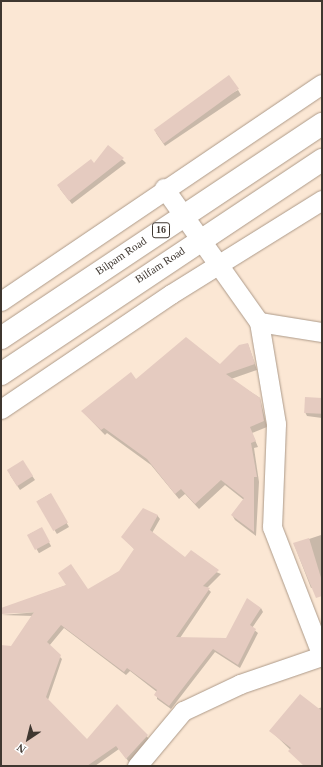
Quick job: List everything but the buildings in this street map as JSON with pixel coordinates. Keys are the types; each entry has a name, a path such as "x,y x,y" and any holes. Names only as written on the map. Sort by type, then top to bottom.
{"main road":[{"name":"Bilpam Road","path":"1,338 183,215 322,124"},
{"name":"Bilfam Road","path":"1,374 200,239 322,160"}],"street":[{"path":"1,301 164,188 322,84"},
{"path":"137,766 183,711 240,684 322,656 272,527 276,424 259,322 217,266 164,188"},
{"path":"1,410 217,266 322,200"},
{"path":"259,322 322,332"}]}
